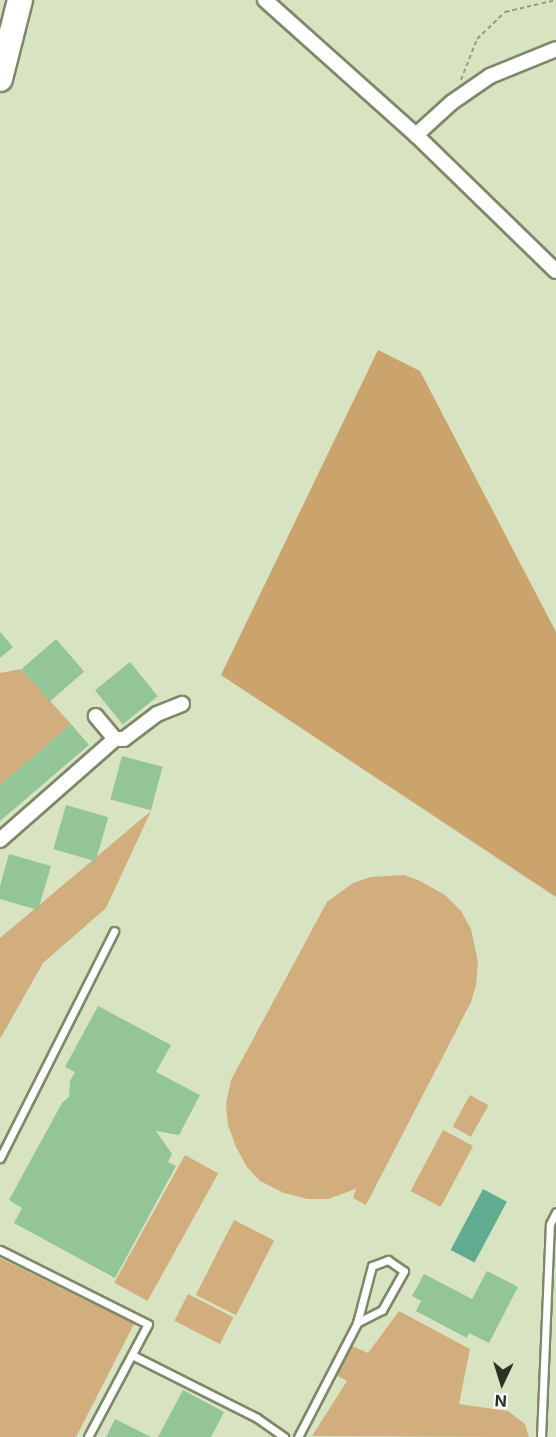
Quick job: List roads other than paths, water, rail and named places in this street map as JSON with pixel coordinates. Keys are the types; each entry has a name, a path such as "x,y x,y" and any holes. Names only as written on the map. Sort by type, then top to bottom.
{"highway":[{"path":"0,12 3,0"},
{"path":"0,79 20,0"}],"street":[{"path":"265,0 416,135 556,271"},
{"path":"416,135 452,103 490,76 556,49"},
{"path":"0,840 115,739 124,739 157,714 182,704"},
{"path":"96,716 115,739"}],"lane":[{"path":"0,1158 114,932"},
{"path":"541,1437 550,1224 556,1212"},
{"path":"0,1250 148,1324 88,1437"},
{"path":"298,1437 357,1323 372,1266 388,1260 404,1271 382,1310 357,1323"},
{"path":"132,1355 257,1418 284,1437"}]}
